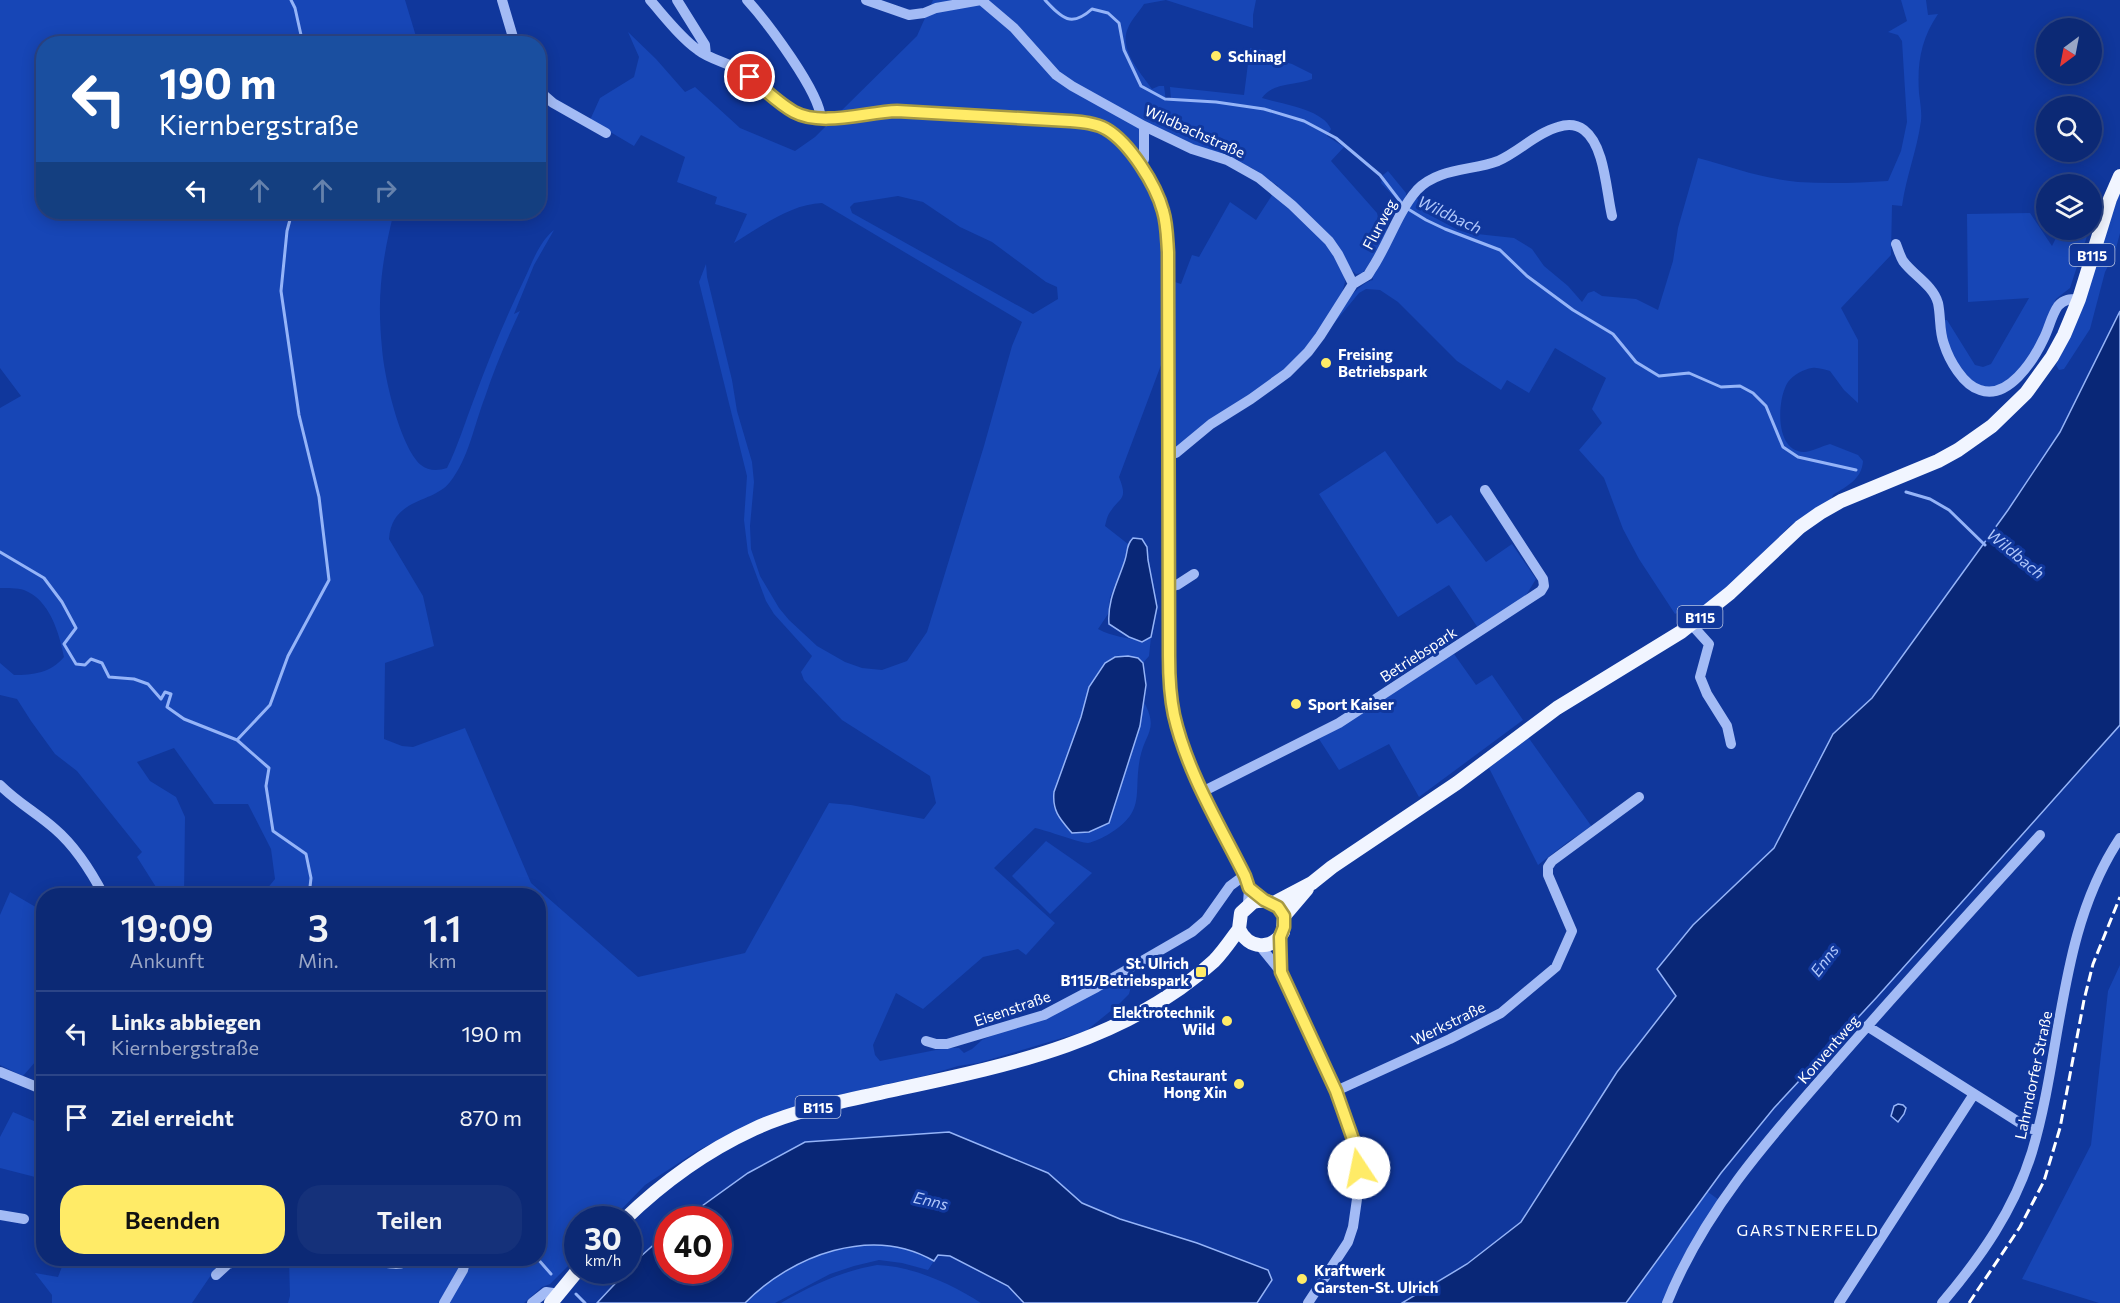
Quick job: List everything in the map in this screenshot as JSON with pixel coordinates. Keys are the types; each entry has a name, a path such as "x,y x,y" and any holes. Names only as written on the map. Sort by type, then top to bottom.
{"main road":[{"name":"B115","path":"638,1206 699,1158 755,1129 820,1106 1013,1063 1076,1042 1108,1029 1155,1004 1215,960 1255,944 1271,944 1280,937 1284,927 1284,916 1312,883 1332,867 1457,783 1557,708 1645,656 1691,624 1730,593 1800,527 1841,501 1938,461 1958,450 2011,410 2040,375 2064,334 2079,298 2098,234 2120,176"},
{"name":"B115","path":"1215,960 1239,929 1239,918 1248,904 1269,902 1312,883"},
{"path":"1269,902 1284,916"},
{"path":"1239,929 1255,944"},
{"path":"554,1299 566,1284"}],"street":[{"path":"502,0 513,36"},
{"path":"650,0 687,41 706,55 739,69 795,112 821,119 897,111 1084,122 1096,125 1115,136 1141,167 1159,198 1166,226 1169,297 1168,587 1171,698 1179,733 1202,792 1245,876 1249,888 1248,904"},
{"path":"677,0 705,45 706,55"},
{"path":"747,0 766,20 806,84 818,105 821,119"},
{"path":"866,0 909,15 916,15 944,6 981,0"},
{"name":"Wildbachstraße","path":"981,0 1014,28 1056,75 1144,126 1192,149 1227,160 1259,178 1292,204 1329,241 1353,284"},
{"path":"546,96 606,133"},
{"name":"Flurweg","path":"1168,455 1176,453 1211,424 1274,384 1298,363 1330,322 1353,284 1368,275 1410,199 1427,182 1436,177 1497,161 1511,155 1553,128 1570,124 1585,130 1596,146 1612,216"},
{"path":"1141,167 1144,159 1144,126"},
{"path":"1896,244 1903,261 1933,293 1938,303 1944,345 1951,359 1966,381 1976,389 1985,392 2001,390 2013,382 2043,340 2056,308 2068,299 2079,298"},
{"name":"Betriebspark","path":"1202,792 1339,723 1541,591 1544,586 1543,579 1485,490"},
{"path":"1168,587 1177,585 1194,574"},
{"path":"1691,624 1709,644 1700,677 1707,694 1727,726 1731,744"},
{"path":"0,785 25,808 61,835 89,868 100,888"},
{"name":"Werkstraße","path":"1336,1091 1490,1020 1556,967 1572,931 1548,875 1548,867 1552,861 1639,797"},
{"name":"Konventweg","path":"1667,1303 1700,1235 1740,1175 1867,1026 2040,835"},
{"name":"Lahrndorfer Straße","path":"1942,1303 1974,1265 2000,1226 2021,1182 2037,1130 2082,916 2098,878 2120,838"},
{"name":"Eisenstraße","path":"926,1041 941,1044 958,1041 1028,1021 1064,1006 1192,932 1206,920 1230,886 1245,876"},
{"path":"1249,888 1269,902"},
{"path":"1280,937 1281,972"},
{"path":"1255,944 1281,972 1336,1091 1355,1145 1359,1180 1351,1236 1308,1303"},
{"path":"1867,1026 2028,1128 2037,1130"},
{"path":"0,1072 36,1087"},
{"path":"1839,1303 1974,1094"},
{"path":"0,1215 24,1220"},
{"path":"216,1275 226,1266"},
{"path":"444,1303 459,1279 463,1266"},
{"path":"532,1303 546,1292 553,1293 554,1299"}],"shaded area":[{"path":"0,0 405,0 416,36 36,36 36,219 392,219 384,257 380,292 383,360 394,410 406,443 421,465 433,470 447,468 510,309 536,253 554,230 534,265 514,314 520,311 497,364 467,452 457,473 443,489 405,508 397,515 392,525 389,539 423,596 434,646 385,663 384,739 402,746 413,747 465,728 531,883 537,888 268,888 275,879 271,849 248,804 214,804 174,748 137,762 150,781 176,797 185,817 184,888 157,888 137,857 142,852 77,771 55,754 17,699 0,695 0,663 14,675 28,674 47,670 64,657 52,618 41,601 24,590 0,588 0,408 21,396 0,368"},
{"path":"933,0 1166,0 1144,4 1129,25 1126,44 1132,60 1152,89 1164,86 1166,101 1171,100 1170,87 1244,95 1250,48 1268,51 1277,60 1292,64 1312,74 1312,79 1272,89 1262,98 1311,112 1327,122 1331,129 1327,136 1344,147 1331,161 1377,213 1380,226 1390,231 1363,273 1356,274 1350,269 1344,274 1345,282 1342,293 1311,342 1289,367 1176,448 1172,445 1172,281 1181,284 1192,255 1199,257 1230,202 1256,220 1278,186 1252,168 1198,149 1149,125 1149,173 1091,120 838,114 917,36"},
{"path":"1166,0 1256,0 1253,28"},
{"path":"1901,0 1926,0 1928,15 1938,14 1932,23 1921,52 1919,93 1921,121 1902,206 1892,205 1891,255 1841,308 1858,340 1858,403 1844,390 1830,371 1812,368 1799,373 1788,382 1780,411 1783,434 1787,443 1794,450 1807,452 1830,444 1858,455 1863,461 1860,473 1833,495 1831,501 1791,525 1732,584 1687,621 1679,612 1675,614 1639,559 1623,529 1604,478 1579,450 1602,423 1592,409 1606,378 1555,348 1529,393 1507,380 1501,390 1457,361 1398,302 1380,290 1366,289 1359,293 1307,356 1347,301 1365,283 1373,280 1373,273 1406,210 1417,198 1426,213 1458,230 1514,238 1532,249 1544,266 1568,286 1582,302 1588,293 1594,291 1602,296 1636,299 1658,310 1673,261 1678,228 1698,158 1773,178 1798,182 1888,181 1901,151 1907,122 1902,41 1898,35 1888,32 1907,21"},
{"path":"628,32 685,92 695,87 740,128 795,151 815,137 830,122 877,116 1090,127 1108,135 1129,158 1144,180 1153,198 1160,224 1164,357 1119,477 1123,490 1122,497 1109,514 1105,526 1128,544 1126,558 1110,597 1108,614 1098,629 1142,642 1151,637 1149,656 1143,663 1138,658 1105,663 1089,687 1081,717 1054,792 1053,805 1058,817 1109,823 1140,726 1144,702 1151,725 1140,758 1134,809 1121,826 1088,843 1035,828 994,868 1055,923 1026,955 1018,949 983,957 923,1009 896,993 873,1045 875,1055 880,1061 946,1048 959,1048 964,1053 982,1040 1117,980 1127,979 1132,983 1129,994 1086,1031 978,1063 843,1094 786,1110 748,1125 697,1151 645,1185 625,1206 564,1206 564,1270 550,1284 542,1287 524,1303 288,1303 289,1266 546,1266 546,896 638,977 745,953 829,803 924,819 936,803 930,776 842,720 804,680 801,672 812,656 774,614 766,601 748,553 744,520 747,476 699,282 706,264 737,411 752,462 754,482 750,526 751,549 760,576 779,608 817,646 845,662 862,668 882,670 907,661 927,632 1012,346 1022,322 822,203 810,204 787,212 734,243 747,214 715,204 717,197 677,182 685,157 641,135 634,146 590,120 600,98 634,77 639,57","holes":["898,196 923,202 960,227 992,242 1046,282 1057,287 1058,299 1033,314 852,213 850,207 854,203"]},
{"path":"1388,171 1406,193 1403,206 1381,183 1383,175"},
{"path":"2120,190 2120,233 2115,252 2105,272 2090,329 2064,369 2059,370 2056,365 2078,318"},
{"path":"2030,213 2036,222 2036,240 2048,240 2052,246 2055,240 2086,240 2070,288 2056,299 2033,351 2018,372 1994,390 1974,384 1949,353 1944,320 1947,320 1975,365 1983,367 1991,364 2029,298 1968,302 1967,214"},
{"path":"1385,451 1437,524 1451,515 1486,562 1512,544 1536,579 1525,597 1478,628 1449,585 1398,617 1319,494"},
{"path":"1454,654 1476,685 1492,675 1523,720 1419,797 1389,744 1339,770 1319,739"},
{"path":"1528,737 1592,827 1538,865 1489,768"},
{"path":"1046,841 1092,873 1050,914 1012,876"},
{"path":"10,892 36,907 36,1061 23,1076 0,1065 0,915"},
{"path":"2120,965 2120,1303 2099,1303 2022,1279 2091,1145 2108,991"},
{"path":"13,1112 36,1122 36,1177 0,1168 0,1137"},
{"path":"1708,1192 1719,1200 1664,1303 1626,1303"},
{"path":"860,1245 899,1247 934,1261 928,1270 879,1260 830,1274 775,1303 745,1303 784,1272 813,1258"},
{"path":"877,1265 918,1272 957,1289 981,1303 781,1303 828,1279"},
{"path":"62,1266 217,1266 192,1303 52,1303 52,1295 35,1273 58,1277"}],"water":[{"name":"Enns","path":"2120,311 2120,725 1877,997 1774,1108 1721,1173 1626,1303 1402,1303 1467,1264 1521,1222 1617,1072 1676,996 1657,969 1693,925 1774,848 1833,734 1872,698 2008,510 2060,432"},
{"path":"1133,538 1142,539 1147,547 1157,607 1151,637 1142,642 1129,637 1109,624 1111,599 1128,546"},
{"path":"1115,657 1138,658 1143,663 1146,685 1140,726 1109,823 1089,832 1072,833 1056,810 1054,792 1081,717 1089,687 1105,663"},
{"path":"1898,1104 1906,1108 1898,1122 1891,1116 1894,1106"},
{"name":"Enns","path":"949,1132 1048,1173 1082,1203 1120,1219 1197,1243 1268,1270 1272,1280 1257,1303 1024,1303 1008,1286 950,1256 938,1255 934,1261 910,1250 885,1246 859,1246 834,1250 809,1259 764,1286 745,1303 597,1303 615,1284 642,1284 642,1255 654,1245 654,1284 732,1284 732,1206 702,1206 748,1173 805,1142"}],"waterway":[{"path":"291,0 301,36"},
{"name":"Wildbach","path":"1045,0 1067,18 1078,18 1092,9 1108,13 1119,23 1124,50 1141,86 1165,99 1216,102 1264,109 1304,121 1336,138 1380,175 1403,205"},
{"name":"Wildbach","path":"1408,209 1445,229 1500,250 1527,276 1573,310 1613,334 1636,362 1659,376 1689,373 1721,387 1740,386 1753,393 1766,406 1783,447 1798,457 1856,470"},
{"path":"237,740 270,705 288,656 329,580 319,497 299,415 281,291 290,219"},
{"name":"Wildbach","path":"1906,492 1930,499 1949,510 1985,545"},
{"path":"0,552 44,578 62,602 76,628 64,644 76,664 85,665 91,659 102,663 109,677 134,679 148,684 161,699 165,692 171,694 167,707 184,719 237,740 269,768 266,786 273,831 306,854 311,878 310,888"},
{"path":"544,1266 551,1274"},
{"path":"576,1294 585,1303"}],"railway":[{"path":"1969,1303 2020,1227 2044,1181 2060,1128 2093,964 2120,897"}],"place":[{"name":"Schinagl","path":"1216,56"},
{"name":"Freising Betriebspark","path":"1326,363"},
{"name":"Sport Kaiser","path":"1296,704"},
{"name":"St. Ulrich B115/Betriebspark","path":"1201,972"},
{"name":"Elektrotechnik Wild","path":"1227,1021"},
{"name":"China Restaurant Hong Xin","path":"1239,1084"},
{"name":"Kraftwerk Garsten-St. Ulrich","path":"1302,1279"}],"district":[{"name":"GARSTNERFELD","path":"1808,1229"}],"route":[{"path":"750,77 779,102 809,118 835,118 897,111 952,116 1070,121 1096,125 1106,129 1125,146 1152,184 1164,213 1168,252 1169,656 1174,716 1185,752 1202,792 1249,888 1264,900 1274,903 1282,911 1285,921 1280,937 1281,972 1336,1091 1355,1145 1359,1168"}]}
